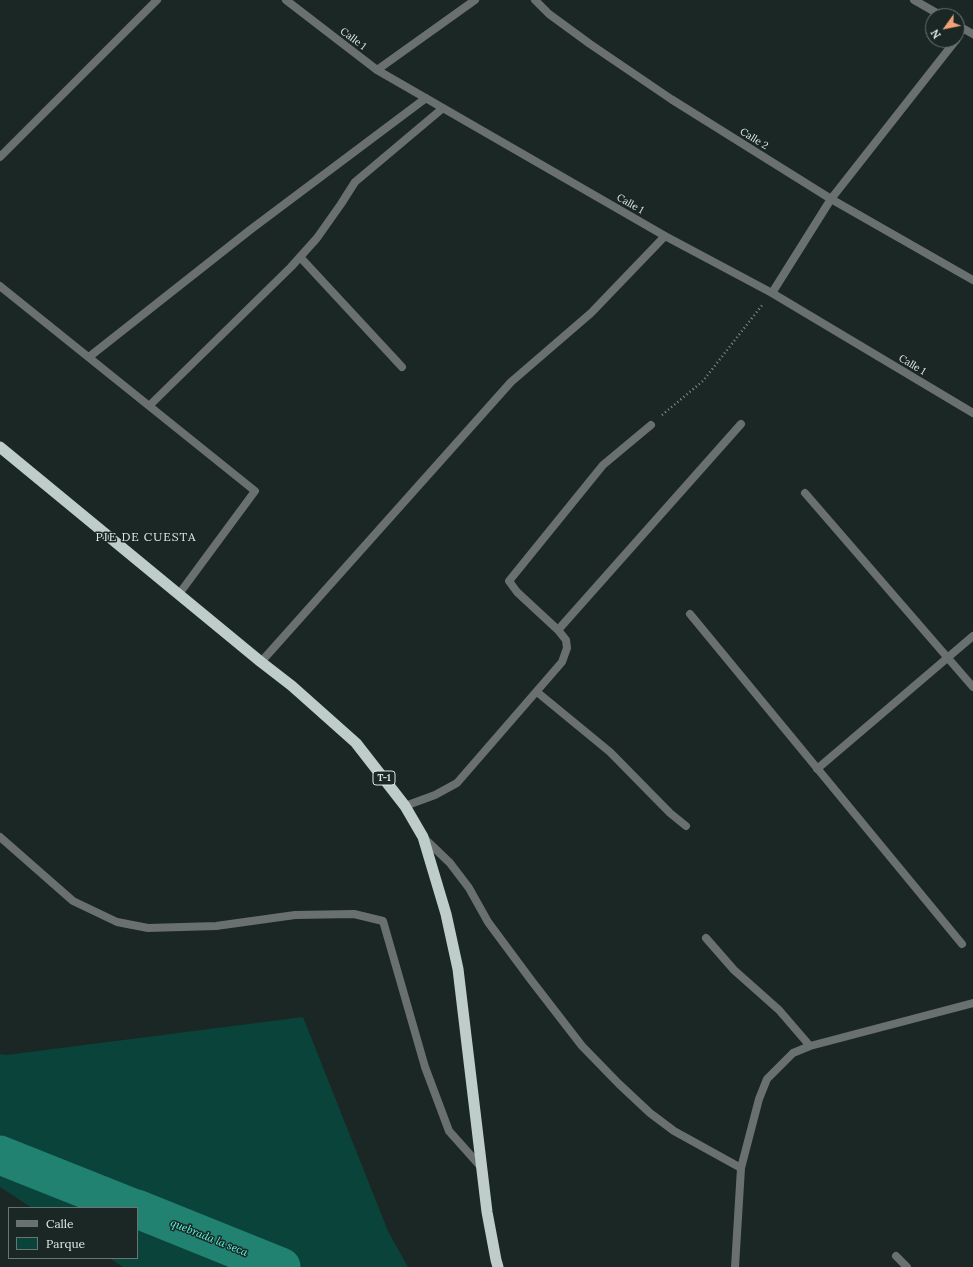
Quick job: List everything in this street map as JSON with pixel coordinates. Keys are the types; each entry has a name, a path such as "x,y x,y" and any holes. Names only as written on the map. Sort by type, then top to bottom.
{"highway":[{"name":"T-1","path":"0,447 292,686 356,743 405,806 423,838 446,914 458,969 487,1212 498,1267"}],"street":[{"path":"0,157 157,0"},
{"name":"Calle 1","path":"286,0 377,70 666,236 772,293 973,413"},
{"path":"377,70 475,0"},
{"name":"Calle 2","path":"535,0 549,14 646,82 831,199 973,280"},
{"path":"914,0 928,8"},
{"path":"772,293 831,199 949,48"},
{"path":"89,357 250,230 426,98"},
{"path":"149,406 300,258 317,238 355,182 443,108"},
{"path":"262,662 511,382 591,313 666,236"},
{"path":"300,258 402,368"},
{"path":"0,286 255,491 179,594"},
{"path":"558,630 741,424"},
{"path":"405,806 435,795 457,782 562,662 567,648 566,640 558,630 517,592 510,581 603,465 651,425"},
{"path":"805,493 973,687"},
{"path":"690,614 962,944"},
{"path":"817,769 973,636"},
{"path":"537,692 610,752 670,813 686,826"},
{"path":"0,837 73,901 117,922 148,928 163,928 216,926 295,915 347,914 354,914 383,921 425,1067 449,1131 482,1168"},
{"path":"423,838 450,863 469,888 488,922 531,980 582,1046 613,1079 650,1113 674,1131 742,1168"},
{"path":"706,938 734,970 779,1010 810,1046"},
{"path":"734,1267 742,1168 759,1099 767,1079 793,1053 810,1046 973,1003"},
{"path":"896,1256 907,1267"}],"path":[{"path":"651,425 703,381 772,293"}],"green space":[{"path":"303,1017 388,1231 408,1267 123,1267 111,1259 138,1259 138,1207 30,1207 0,1187 0,1054 6,1055"}],"waterway":[{"name":"quebrada la seca","path":"0,1155 130,1207"},
{"name":"quebrada la seca","path":"138,1209 281,1267"}],"district":[{"name":"PIE DE CUESTA","path":"146,538"}]}
